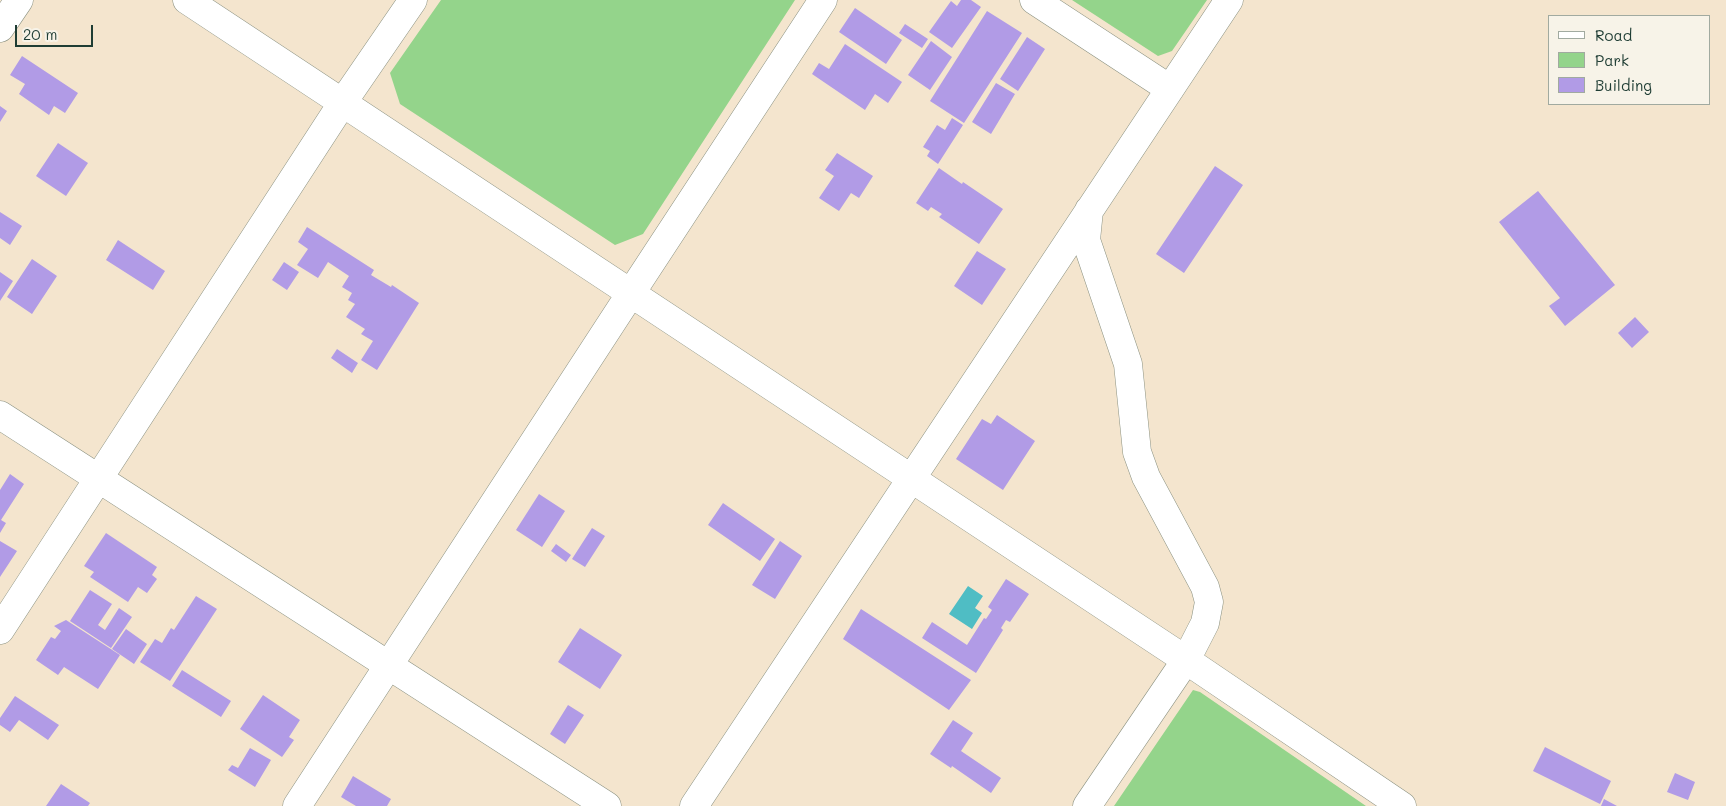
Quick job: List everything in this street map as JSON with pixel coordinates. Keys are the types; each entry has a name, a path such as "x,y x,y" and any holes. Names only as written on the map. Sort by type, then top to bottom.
{"street":[{"path":"0,28 19,0"},
{"path":"187,0 1186,660 1402,806"},
{"path":"0,630 343,102 413,0"},
{"path":"298,806 630,293 823,0"},
{"path":"1034,0 1170,89"},
{"path":"694,806 1229,0"},
{"path":"1087,806 1186,660 1205,623 1209,602 1198,572 1146,477 1137,452 1128,364 1086,240 1089,210"},
{"path":"0,415 607,806"}],"green space":[{"path":"441,0 795,0 643,234 615,245 400,104 390,73"},
{"path":"1072,0 1207,0 1172,51 1158,56"},
{"path":"1193,690 1200,692 1366,806 1114,806"}],"water":[{"path":"968,586 983,596 975,608 982,613 972,629 949,614"}],"building":[{"path":"961,0 971,0 981,7 952,48 929,32 951,1 957,6"},
{"path":"855,8 902,40 886,64 839,32"},
{"path":"987,11 1022,33 964,123 930,101"},
{"path":"905,24 928,39 922,48 899,33"},
{"path":"1027,37 1045,49 1018,91 1000,79"},
{"path":"931,41 952,57 930,90 908,75"},
{"path":"845,44 902,82 888,103 875,94 865,110 812,74 819,63 829,69"},
{"path":"22,56 78,93 65,113 54,106 49,115 19,94 25,84 10,75"},
{"path":"996,83 1015,94 991,134 972,122"},
{"path":"0,106 7,111 0,122"},
{"path":"952,118 963,125 938,164 927,156 930,151 923,147 937,125 945,130"},
{"path":"58,143 88,163 66,196 36,176"},
{"path":"837,153 873,176 859,198 851,193 839,211 819,198 834,176 825,170"},
{"path":"1215,166 1243,185 1184,273 1156,254"},
{"path":"939,168 1003,209 979,244 939,217 942,214 931,207 928,211 916,203"},
{"path":"1538,191 1615,285 1565,326 1549,306 1560,298 1499,222"},
{"path":"0,212 22,226 10,245 0,238"},
{"path":"307,227 374,270 371,275 391,287 392,285 419,303 377,370 361,360 373,341 361,334 365,329 346,317 355,304 348,300 352,293 342,287 349,276 328,262 318,278 297,265 308,249 298,242"},
{"path":"118,240 165,271 153,290 106,260"},
{"path":"977,251 1006,269 982,305 954,286"},
{"path":"32,259 57,276 32,314 7,297"},
{"path":"284,262 299,272 287,290 272,280"},
{"path":"0,272 13,281 0,301"},
{"path":"1635,317 1649,332 1632,348 1618,333"},
{"path":"337,349 358,363 352,373 331,358"},
{"path":"997,415 1035,441 1003,490 956,459 982,419 991,424"},
{"path":"10,474 24,484 1,520 6,523 0,533 0,490"},
{"path":"539,494 565,511 542,547 516,530"},
{"path":"723,503 775,539 760,561 708,525"},
{"path":"592,528 605,536 585,567 572,559"},
{"path":"106,533 157,567 152,575 157,579 147,593 138,587 128,602 90,577 94,572 84,566"},
{"path":"0,541 17,551 0,577"},
{"path":"780,541 802,556 775,599 752,585"},
{"path":"556,544 571,555 566,562 551,551"},
{"path":"1006,579 1029,594 1010,622 1006,620 1001,628 1003,630 976,673 922,638 932,622 967,645 984,618 986,619 992,610 988,607"},
{"path":"90,590 112,604 98,625 105,630 119,608 132,617 111,648 70,621"},
{"path":"196,596 217,609 170,681 140,662 155,639 162,643 171,628 174,630"},
{"path":"861,609 971,680 949,710 843,639"},
{"path":"66,620 120,655 98,689 64,667 58,675 36,660 51,637 55,639 61,631 54,626"},
{"path":"580,628 622,655 600,689 558,662"},
{"path":"126,629 147,644 134,664 112,649"},
{"path":"182,670 231,701 221,717 172,686"},
{"path":"263,695 300,720 289,737 294,740 282,757 240,729"},
{"path":"15,696 59,725 48,740 19,720 10,732 0,725 0,718"},
{"path":"568,705 584,715 565,744 550,734"},
{"path":"953,720 973,733 961,751 1001,778 991,793 952,766 951,768 930,754"},
{"path":"1545,747 1611,781 1600,804 1533,771"},
{"path":"250,748 271,760 255,787 228,770 232,765 238,768"},
{"path":"1675,773 1695,782 1688,800 1667,792"},
{"path":"353,776 391,799 387,806 356,806 341,797"},
{"path":"61,784 90,803 88,806 46,806"},
{"path":"1604,799 1617,806 1601,806"}]}
